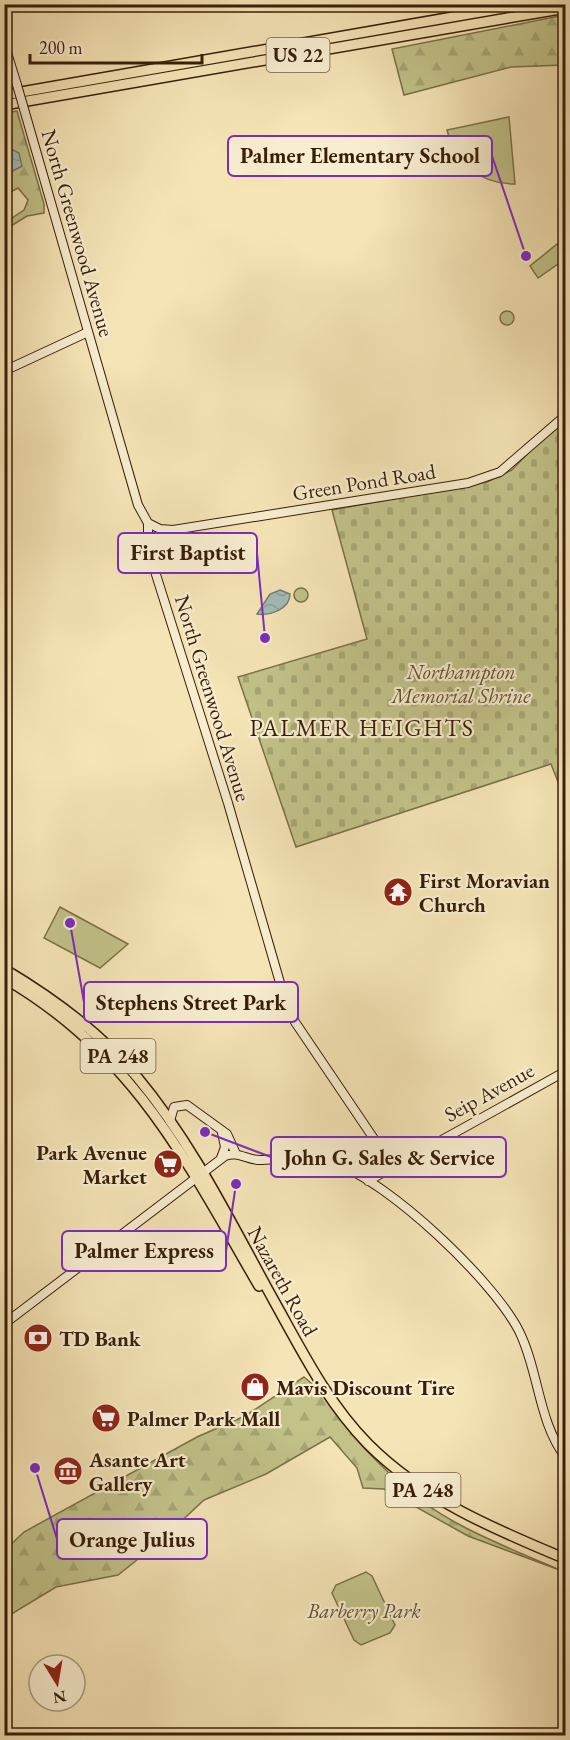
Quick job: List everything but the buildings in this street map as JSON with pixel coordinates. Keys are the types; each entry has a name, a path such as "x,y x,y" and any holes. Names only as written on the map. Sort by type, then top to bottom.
{"highway":[{"name":"US 22","path":"4,94 527,4"},
{"name":"US 22","path":"4,105 566,9"},
{"name":"Nazareth Road","path":"4,969 51,999 102,1040 136,1076 172,1125 314,1375 348,1423 379,1455 409,1480 471,1518 566,1559"},
{"name":"Nazareth Road","path":"4,978 66,1020 122,1072 199,1175"}],"street":[{"name":"North Greenwood Avenue","path":"4,44 138,505 148,523 147,539 153,565 228,803 285,1000 295,1022 393,1167"},
{"path":"4,371 88,332"},
{"name":"Green Pond Road","path":"148,523 160,529 173,530 468,483 500,472 566,415"},
{"name":"Seip Avenue","path":"368,1181 566,1071"},
{"path":"172,1125 170,1117 172,1110 184,1104 229,1137 236,1154"},
{"path":"220,1129 226,1145 220,1160"},
{"path":"4,1324 220,1160 236,1154 253,1160 321,1160 349,1169 368,1181 447,1244 504,1307 525,1346 552,1433 566,1458"}],"green space":[{"path":"565,15 564,65 511,67 404,95 392,49"},
{"path":"17,111 44,204 44,213 27,216 11,226 9,220 24,210 28,200 18,188 5,195 5,175 22,166 12,149 5,146 5,113"},
{"path":"509,117 515,184 491,180 471,170 457,153 447,130"},
{"path":"557,244 565,252 565,259 538,278 530,266"},
{"path":"507,311 512,313 514,318 512,323 507,325 502,323 500,318 502,313"},
{"name":"Northampton Memorial Shrine","path":"565,418 565,800 551,764 296,847 238,677 367,639 332,510 487,482 512,470 559,421"},
{"path":"298,588 304,588 308,595 304,602 298,602 294,598 294,592"},
{"path":"60,907 128,944 100,968 44,938"},
{"path":"304,1377 326,1399 366,1450 412,1494 474,1532 565,1572 468,1536 384,1489 363,1488 357,1468 330,1437 266,1474 204,1500 157,1544 118,1575 56,1587 5,1618 5,1550 24,1532 197,1437 245,1416"},
{"name":"Barberry Park","path":"366,1572 372,1576 395,1625 390,1633 361,1645 354,1640 332,1593 336,1585"}],"water":[{"path":"5,146 19,153 22,166 5,175"},
{"path":"280,590 290,594 287,604 273,613 257,614 270,594"}],"place":[{"name":"Palmer Elementary School","path":"526,256"},
{"name":"First Baptist","path":"265,638"},
{"name":"First Moravian Church","path":"398,892"},
{"name":"Stephens Street Park","path":"70,923"},
{"name":"John G. Sales & Service","path":"205,1132"},
{"name":"Park Avenue Market","path":"168,1164"},
{"name":"Palmer Express","path":"236,1184"},
{"name":"TD Bank","path":"38,1338"},
{"name":"Mavis Discount Tire","path":"255,1387"},
{"name":"Palmer Park Mall","path":"106,1418"},
{"name":"Orange Julius","path":"35,1468"},
{"name":"Asante Art Gallery","path":"68,1471"}],"district":[{"name":"PALMER HEIGHTS","path":"362,727"}]}
